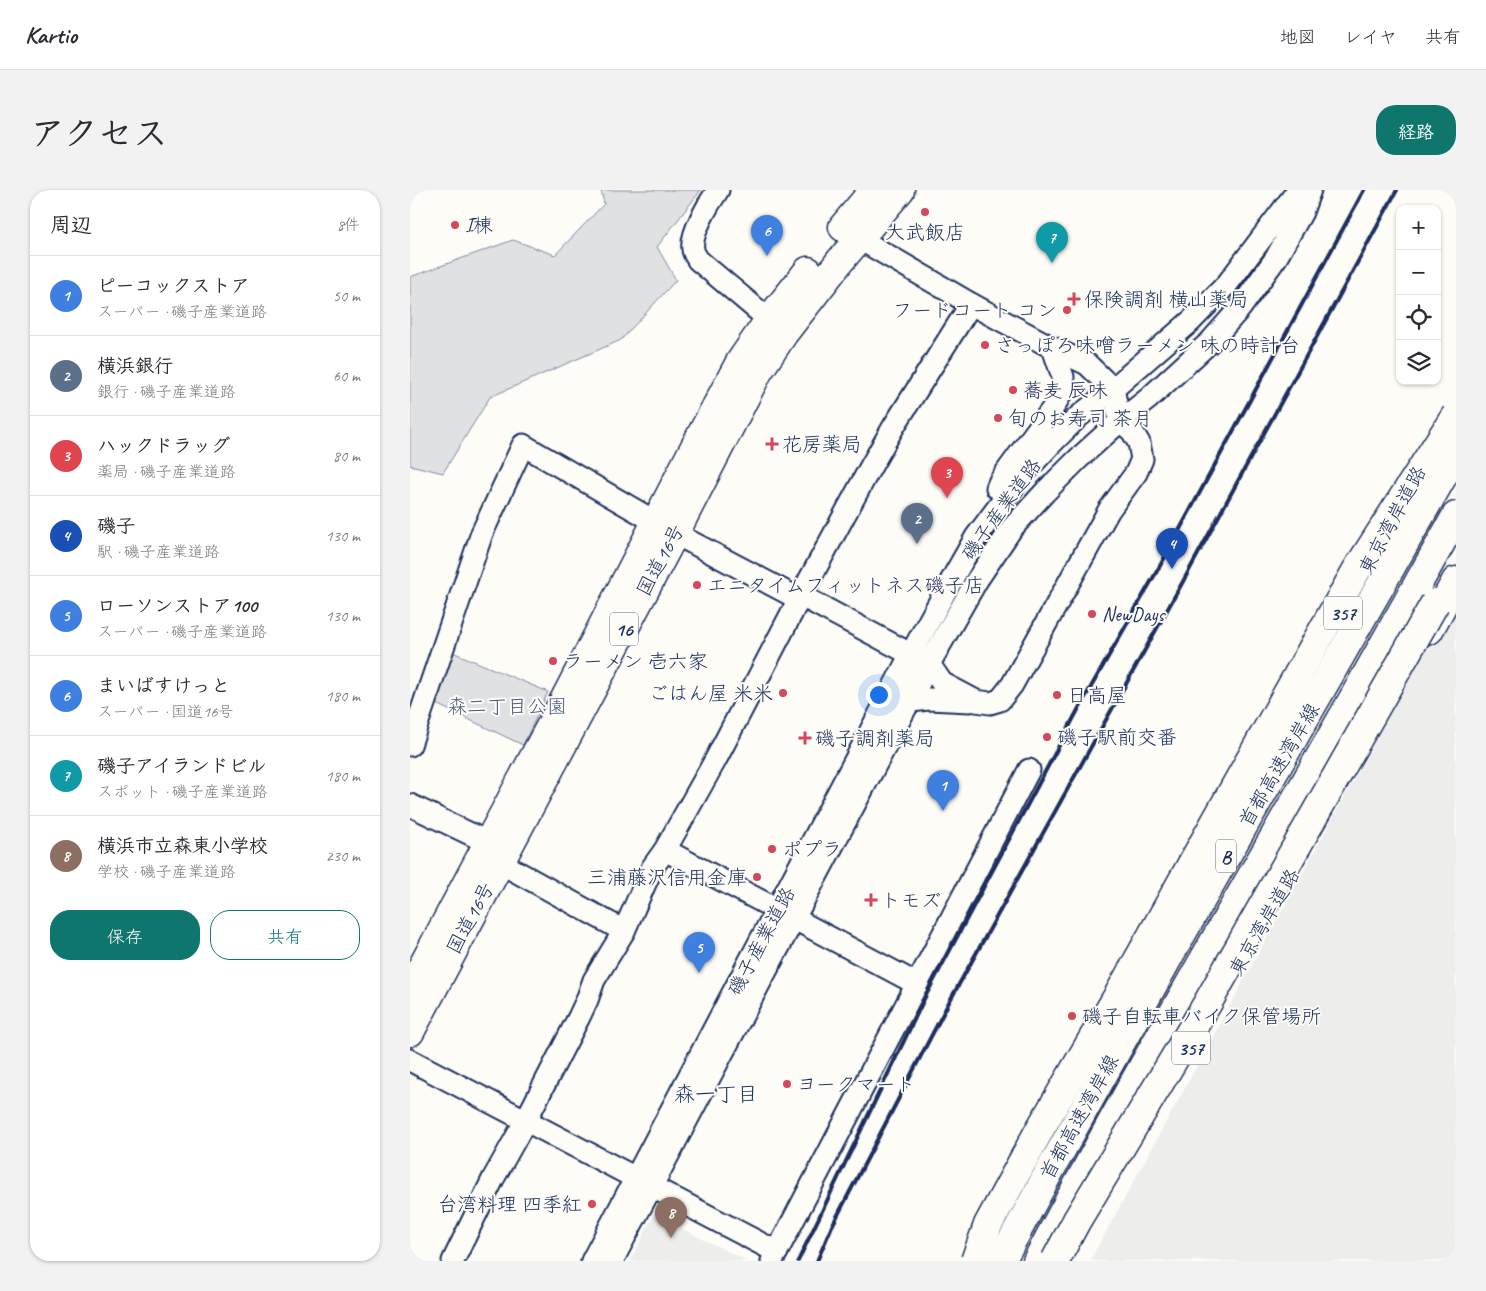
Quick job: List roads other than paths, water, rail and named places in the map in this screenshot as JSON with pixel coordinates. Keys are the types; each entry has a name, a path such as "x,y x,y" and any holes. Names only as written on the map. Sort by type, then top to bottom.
{"highway":[{"name":"国道16号","path":"410,1032 573,682 665,528 740,362 776,326 850,233 874,190"},
{"name":"国道16号","path":"850,233 900,190"},
{"name":"東京湾岸道路","path":"980,1259 991,1224 1229,825 1456,400"},
{"path":"980,1259 988,1225 1040,1129 1102,1023 1356,571 1456,415"},
{"name":"首都高速湾岸線","path":"980,1259 1049,1172 1172,949 1456,453"},
{"name":"首都高速湾岸線","path":"1037,1261 1207,954 1456,516"},
{"path":"1055,1261 1077,1220 1207,1004 1456,565"},
{"name":"東京湾岸道路","path":"1068,1261 1315,835 1456,581"},
{"name":"東京湾岸道路","path":"1006,1261 1024,1226 1130,1074 1229,825"},
{"path":"1041,1261 1130,1074 1209,958 1315,835"},
{"name":"国道16号","path":"410,990 493,852"}],"street":[{"path":"718,190 694,234 693,252 698,260 776,326"},
{"name":"磯子産業道路","path":"592,1261 644,1182 920,659 956,572 976,537 1022,475 1050,445 1078,417 1191,321 1228,283 1298,190"},
{"name":"磯子産業道路","path":"786,914 911,701 920,659 1012,528 1078,458 1148,399 1211,342 1241,307 1276,258 1302,212 1310,190"},
{"path":"850,233 971,304 1087,364 1113,389 1120,421 1132,431 1139,443 1142,459 1136,472 1109,510 1012,685 1000,700 990,703 929,699 911,701"},
{"path":"453,1261 493,1179 526,1120 583,1009 594,980 624,931 652,868 665,850 716,759 799,599 894,426 971,304"},
{"path":"976,537 1000,482 1053,408 1063,390 1063,377 1053,348"},
{"path":"410,745 482,533 523,445 665,528 799,599 808,600 920,659 942,683 976,701"},
{"path":"410,1060 644,1182 775,1256 1029,770"},
{"path":"410,805 493,852 624,931"},
{"path":"665,850 917,984"},
{"name":"磯子産業道路","path":"612,1261 644,1182"}],"railway":[{"path":"798,1261 926,995 1079,708 1161,564 1364,190"},
{"path":"817,1261 832,1226 948,1004 1186,576 1397,190"}],"place":[{"name":"大武飯店","path":"925,212"},
{"name":"I棟","path":"455,225"},
{"name":"まいばすけっと","path":"767,256"},
{"name":"磯子アイランドビル","path":"1052,263"},
{"name":"保険調剤 横山薬局","path":"1074,299"},
{"name":"フードコート コン","path":"1067,310"},
{"name":"さっぽろ味噌ラーメン 味の時計台","path":"985,345"},
{"name":"蕎麦 辰味","path":"1013,390"},
{"name":"旬のお寿司 茶月","path":"998,418"},
{"name":"花房薬局","path":"772,444"},
{"name":"ハックドラッグ","path":"947,498"},
{"name":"横浜銀行","path":"917,544"},
{"name":"磯子","path":"1172,569"},
{"name":"エニタイムフィットネス磯子店","path":"697,585"},
{"name":"NewDays","path":"1092,614"},
{"name":"ラーメン 壱六家","path":"553,661"},
{"name":"ごはん屋 米米","path":"783,693"},
{"name":"日高屋","path":"1057,695"},
{"name":"磯子駅前交番","path":"1047,737"},
{"name":"磯子調剤薬局","path":"805,738"},
{"name":"ピーコックストア","path":"943,811"},
{"name":"ポプラ","path":"772,849"},
{"name":"三浦藤沢信用金庫","path":"757,877"},
{"name":"トモズ","path":"871,900"},
{"name":"ローソンストア100","path":"699,973"},
{"name":"磯子自転車バイク保管場所","path":"1072,1016"},
{"name":"ヨークマート","path":"787,1084"},
{"name":"台湾料理 四季紅","path":"592,1204"},
{"name":"横浜市立森東小学校","path":"671,1238"}],"district":[{"name":"森一丁目","path":"716,1094"}],"park label":[{"name":"森二丁目公園","path":"507,706"}]}
